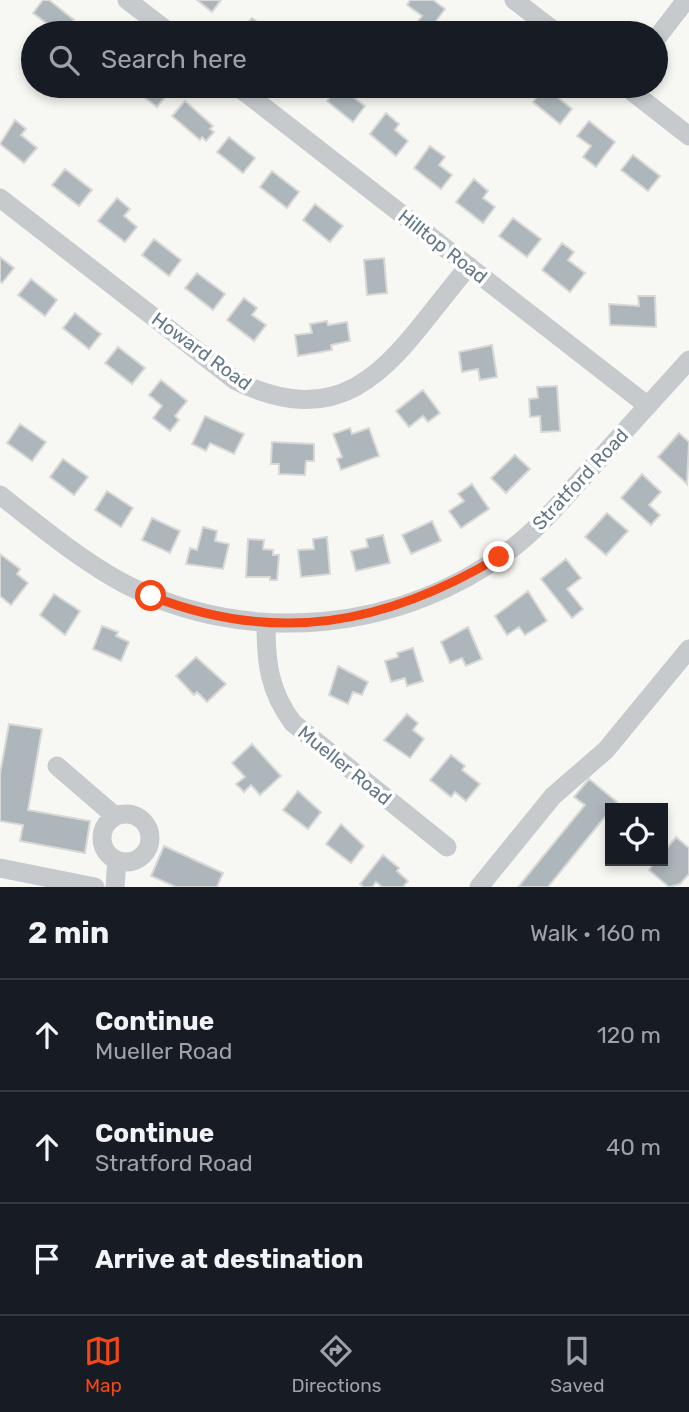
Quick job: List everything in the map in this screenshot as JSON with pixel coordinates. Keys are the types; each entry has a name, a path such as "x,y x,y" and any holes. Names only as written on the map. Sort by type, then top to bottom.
{"street":[{"path":"127,0 154,21"},
{"path":"514,0 541,21"},
{"path":"668,23 686,0"},
{"name":"Hilltop Road","path":"252,98 648,406"},
{"path":"640,98 689,136"},
{"name":"Howard Road","path":"0,198 236,381 260,392 286,398 337,394 376,376 394,359 469,266"},
{"name":"Stratford Road","path":"266,623 340,621 383,612 461,580 499,557 530,533 689,360"},
{"path":"0,495 75,554 142,592 197,612 266,623"},
{"name":"Mueller Road","path":"266,623 266,662 270,684 293,723 447,848"},
{"path":"479,887 553,796 606,750 689,649"},
{"path":"57,766 115,816"},
{"path":"131,814 144,822 150,836 140,857 125,862 117,860 105,850 102,835 104,827 115,816 131,814"},
{"path":"115,887 117,860"},
{"path":"0,868 95,887"}],"building":[{"path":"43,0 49,0 74,20 43,21 33,13"},
{"path":"197,0 221,0 212,12"},
{"path":"410,0 433,0 445,9 436,21 418,21 422,16 407,5"},
{"path":"145,98 164,98 157,107"},
{"path":"329,98 354,98 365,106 353,122 327,101"},
{"path":"536,98 558,98 572,109 560,124 533,102"},
{"path":"185,101 213,126 210,129 214,132 206,141 202,137 200,140 172,116"},
{"path":"386,113 399,124 395,130 408,141 396,156 370,134"},
{"path":"15,120 26,129 21,135 37,148 24,163 0,144"},
{"path":"589,121 615,142 596,167 583,157 591,146 577,136"},
{"path":"229,137 255,158 243,173 217,152"},
{"path":"430,146 445,157 439,165 452,175 441,189 414,168"},
{"path":"633,155 660,176 648,191 621,170"},
{"path":"65,169 92,190 79,206 52,185"},
{"path":"272,171 299,192 287,208 260,187"},
{"path":"474,179 488,191 483,198 495,207 483,223 456,202"},
{"path":"117,198 130,209 124,216 137,227 125,242 98,221"},
{"path":"315,204 343,226 330,242 303,220"},
{"path":"513,218 541,239 527,257 499,236"},
{"path":"154,239 181,260 169,276 142,255"},
{"path":"562,243 574,252 568,260 585,273 570,292 542,270"},
{"path":"0,257 14,268 2,283 0,281"},
{"path":"384,258 387,293 367,295 364,260"},
{"path":"197,273 225,294 213,310 185,288"},
{"path":"31,279 57,300 45,316 18,295"},
{"path":"638,296 655,296 656,327 610,325 609,304 639,306"},
{"path":"244,298 257,308 252,315 266,325 254,341 227,320"},
{"path":"75,313 101,334 89,349 63,328"},
{"path":"327,321 328,325 347,322 350,341 331,345 332,350 298,356 295,335 312,333 310,324"},
{"path":"492,345 497,377 480,380 478,369 462,372 459,352"},
{"path":"118,347 145,368 132,384 105,363"},
{"path":"161,380 187,401 175,416 179,420 170,431 153,418 162,406 149,395"},
{"path":"557,386 560,431 541,432 540,416 530,417 529,399 538,398 537,387"},
{"path":"423,390 440,413 428,422 423,416 409,427 396,411"},
{"path":"205,416 244,434 234,454 210,443 206,451 192,444"},
{"path":"20,424 46,442 32,461 7,443"},
{"path":"350,428 352,434 369,428 379,456 341,470 337,459 342,457 333,434"},
{"path":"679,433 689,442 687,484 658,457"},
{"path":"272,442 314,444 314,461 306,461 305,475 279,474 279,464 271,464"},
{"path":"515,455 530,469 506,493 491,478"},
{"path":"63,459 88,477 74,495 50,477"},
{"path":"642,474 661,492 649,505 660,515 651,525 621,498"},
{"path":"472,484 489,509 461,528 449,511 464,501 458,494"},
{"path":"107,491 133,508 121,527 95,510"},
{"path":"607,513 628,531 606,555 585,537"},
{"path":"152,518 180,531 170,553 142,540"},
{"path":"432,521 441,541 411,554 402,535"},
{"path":"203,527 217,531 215,541 229,544 223,569 186,564 190,548 197,550"},
{"path":"383,535 390,563 356,571 351,551 368,547 366,539"},
{"path":"327,537 330,574 301,577 298,550 314,549 313,539"},
{"path":"248,539 264,540 263,549 273,550 273,555 279,555 277,580 270,580 270,577 246,577"},
{"path":"0,554 20,569 17,574 28,583 11,605 0,596"},
{"path":"566,559 581,578 567,589 583,609 572,618 541,579"},
{"path":"528,591 547,621 525,635 519,627 507,635 495,616"},
{"path":"54,594 80,611 65,635 40,615"},
{"path":"102,626 118,632 116,636 129,642 121,661 93,649"},
{"path":"468,627 482,659 466,666 462,658 450,663 441,642"},
{"path":"413,648 423,681 407,686 405,678 391,682 385,661 398,657 397,653"},
{"path":"196,657 226,684 207,702 197,692 194,695 176,676"},
{"path":"338,666 368,682 362,695 353,692 348,704 329,695"},
{"path":"407,714 418,723 413,730 424,739 410,758 384,740"},
{"path":"9,724 42,729 28,810 90,821 85,853 20,841 23,825 0,821 0,774"},
{"path":"252,744 281,776 260,795 251,785 244,792 236,784 245,777 232,763"},
{"path":"451,755 465,766 462,770 480,784 466,801 455,792 451,797 430,780"},
{"path":"589,779 617,802 605,803 605,817 548,887 518,887 585,805 574,797"},
{"path":"298,791 321,812 308,829 283,810"},
{"path":"341,824 364,846 351,863 326,844"},
{"path":"676,837 689,848 689,874 680,884 669,887 649,870 652,866 668,866 668,847"},
{"path":"164,846 223,873 217,887 176,887 151,876"},
{"path":"383,855 399,868 397,871 408,881 403,887 382,887 376,882 372,887 360,884"}],"route":[{"path":"151,596 222,618 266,623 340,621 383,612 435,593 499,557"}]}
